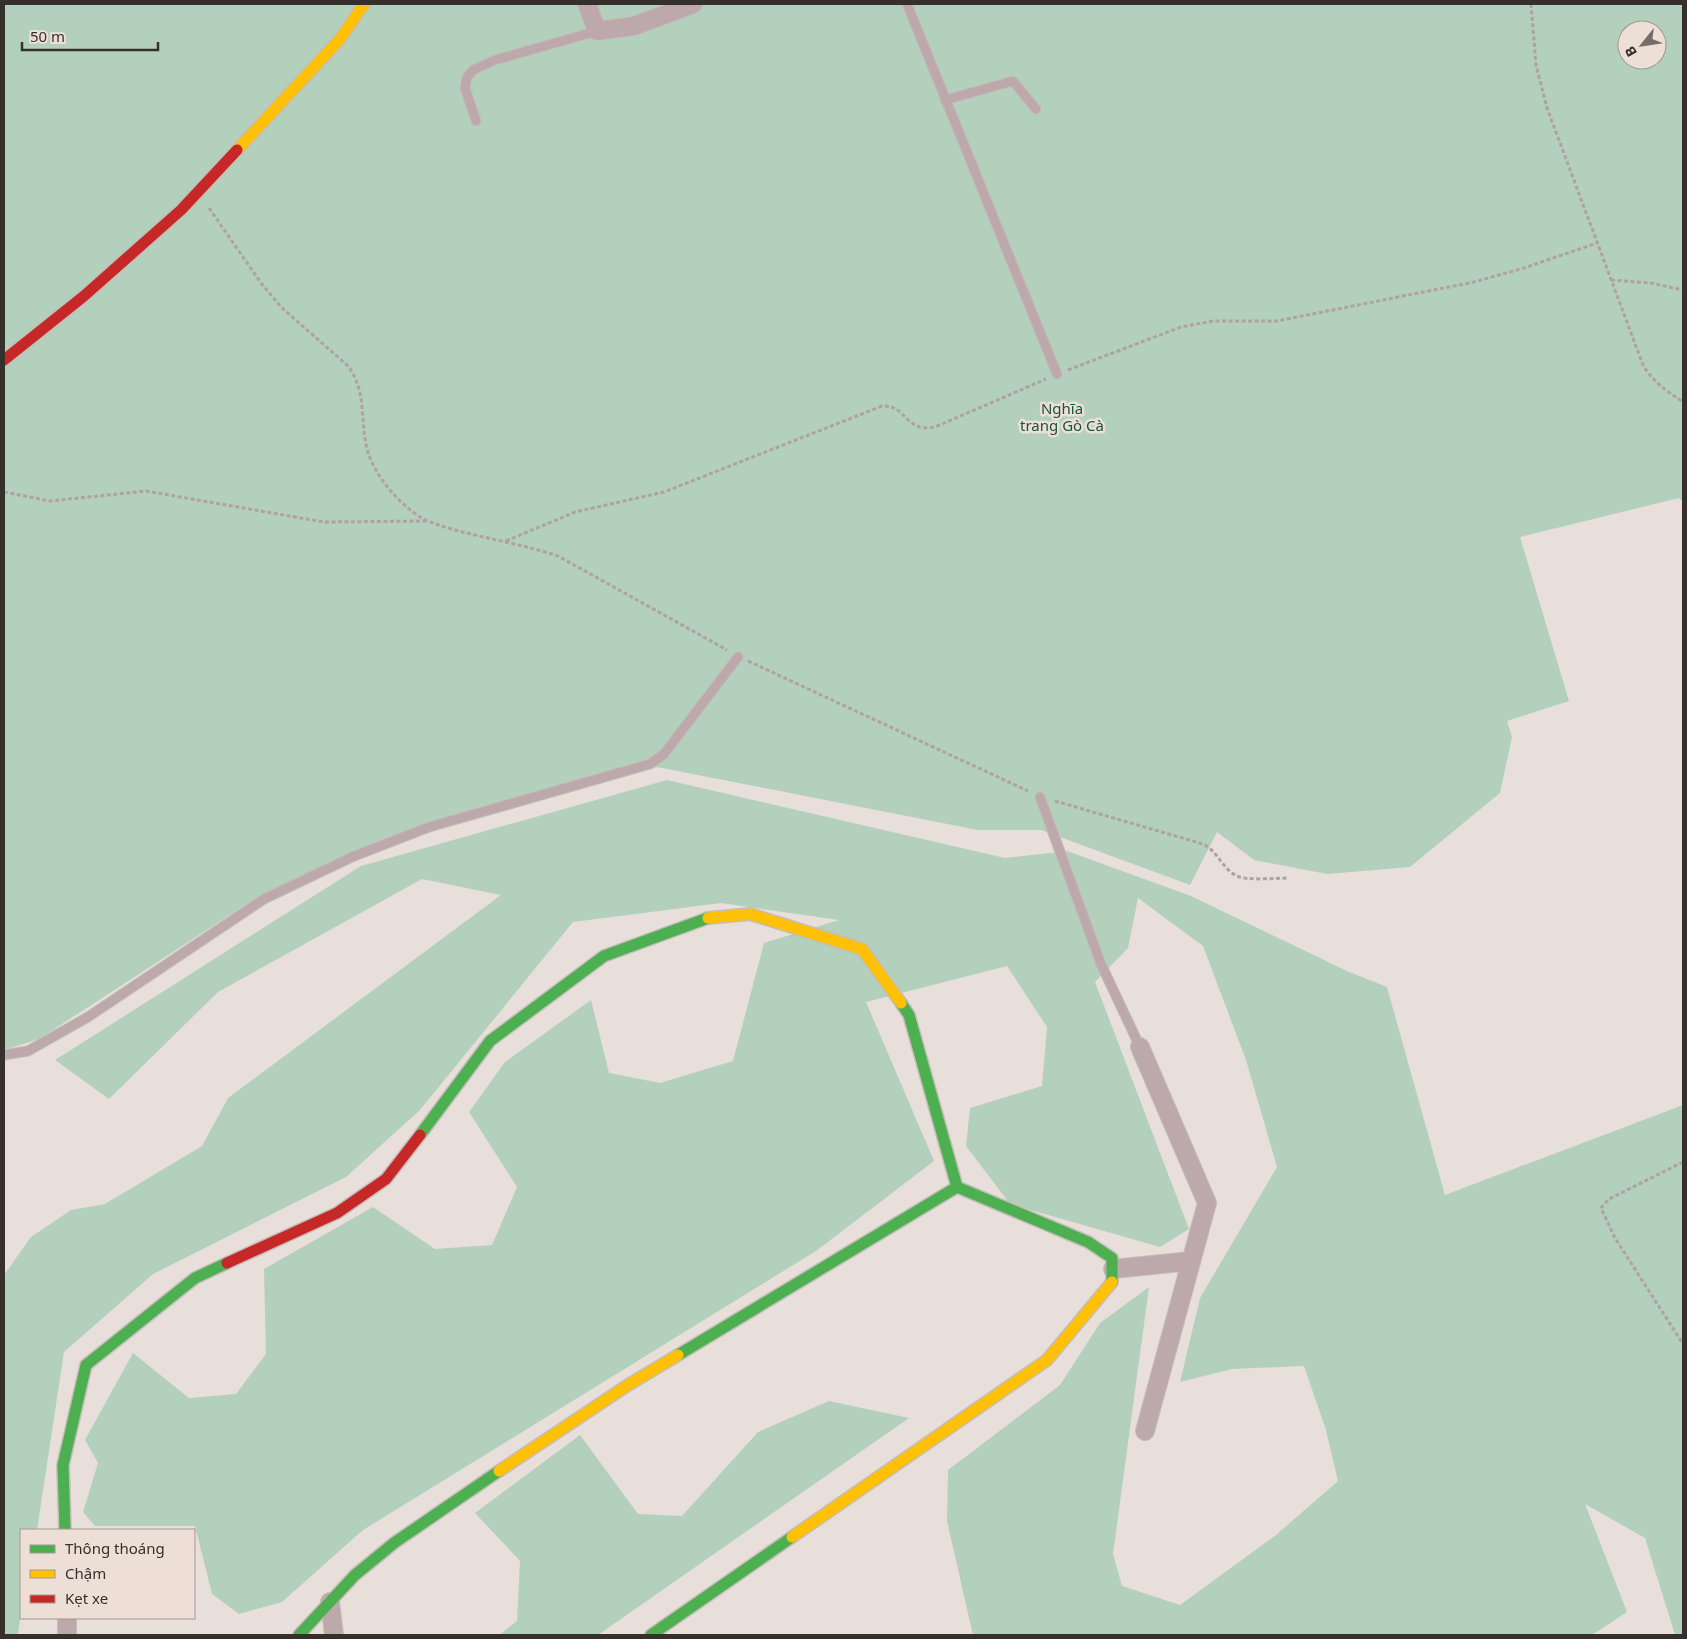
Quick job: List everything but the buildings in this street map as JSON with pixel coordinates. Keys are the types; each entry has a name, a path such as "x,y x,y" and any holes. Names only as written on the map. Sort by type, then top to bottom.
{"street":[{"path":"4,360 84,296 182,210 197,191 340,39 364,4"},
{"path":"587,4 597,31 634,26 693,4"},
{"path":"65,1529 63,1465 86,1365 195,1278 337,1213 386,1179 490,1041 604,956 705,918 750,914 862,949 909,1015 957,1187"},
{"path":"1140,1047 1207,1204 1145,1430"},
{"path":"651,1635 1047,1360 1113,1281 1112,1258 1088,1242 957,1187"},
{"path":"299,1635 355,1575 394,1543 628,1384 957,1187"},
{"path":"1112,1269 1191,1261"},
{"path":"330,1602 334,1635"},
{"path":"67,1619 67,1635"}],"lane":[{"path":"907,4 1057,374"},
{"path":"476,121 465,88 467,77 473,70 495,60 597,31"},
{"path":"945,100 1013,81 1018,84 1036,109"},
{"path":"4,1055 28,1051 88,1016 264,898 352,857 429,827 650,764 664,754 738,656"},
{"path":"1040,797 1101,964 1140,1047"}],"path":[{"path":"1531,4 1536,65 1547,108 1643,365 1650,377 1683,402"},
{"path":"197,191 261,283 281,308 347,365 356,376 361,390 364,434 369,454 382,479 400,502 428,521"},
{"path":"1611,280 1652,283 1683,290"},
{"path":"4,492 50,501 146,491 324,522 428,521 532,547 558,556 738,656 1040,797 1203,844 1212,848 1230,871 1238,877 1289,878"},
{"path":"1683,1162 1610,1199 1601,1208 1615,1238 1683,1344"}],"green space":[{"name":"Nghĩa trang Gò Cà","path":"4,4 1683,4 1683,502 1679,498 1520,537 1569,701 1507,721 1512,737 1500,793 1410,867 1327,874 1254,860 1217,832 1190,885 1041,830 978,830 657,767 439,829 253,900 39,1039 4,1050"},
{"path":"667,780 1005,858 1067,851 1191,896 1347,971 1387,987 1445,1195 1683,1105 1683,1635 1675,1635 1645,1538 1585,1504 1627,1612 1592,1635 973,1635 947,1521 948,1470 1060,1385 1100,1323 1149,1287 1113,1554 1122,1586 1180,1605 1276,1535 1338,1481 1326,1430 1304,1366 1232,1369 1180,1382 1200,1298 1277,1167 1246,1060 1203,946 1138,898 1128,948 1095,982 1189,1229 1160,1247 1010,1204 966,1146 970,1108 1042,1086 1047,1027 1007,966 866,1002 934,1161 816,1251 363,1530 282,1602 239,1614 212,1594 195,1526 95,1526 83,1512 98,1463 85,1440 133,1353 189,1398 236,1394 266,1354 264,1269 373,1207 435,1249 492,1245 517,1187 469,1112 505,1062 591,1000 609,1073 660,1083 733,1061 764,943 839,920 721,903 573,922 420,1110 346,1177 153,1274 64,1352 37,1529 20,1529 20,1618 18,1635 4,1635 4,1275 31,1237 71,1210 105,1204 202,1146 228,1098 501,895 422,879 218,992 109,1099 55,1060 361,866"},
{"path":"829,1401 909,1418 598,1635 499,1635 517,1621 520,1561 475,1513 580,1435 638,1514 682,1516 758,1432"}],"traffic: fast":[{"path":"420,1135 490,1041 604,956 708,918"},
{"path":"901,1003 909,1015 957,1187 1088,1242 1112,1258 1112,1282"},
{"path":"678,1355 957,1187"},
{"path":"65,1529 63,1465 86,1365 195,1278 227,1263"},
{"path":"299,1635 355,1575 394,1543 499,1471"},
{"path":"651,1635 792,1537"}],"traffic: slow":[{"path":"237,150 340,39 364,4"},
{"path":"708,918 750,914 862,949 901,1003"},
{"path":"792,1537 1047,1360 1112,1282"},
{"path":"499,1471 628,1385 678,1355"}],"traffic: jam":[{"path":"4,360 84,296 181,210 237,150"},
{"path":"227,1263 337,1213 386,1179 420,1135"}]}
